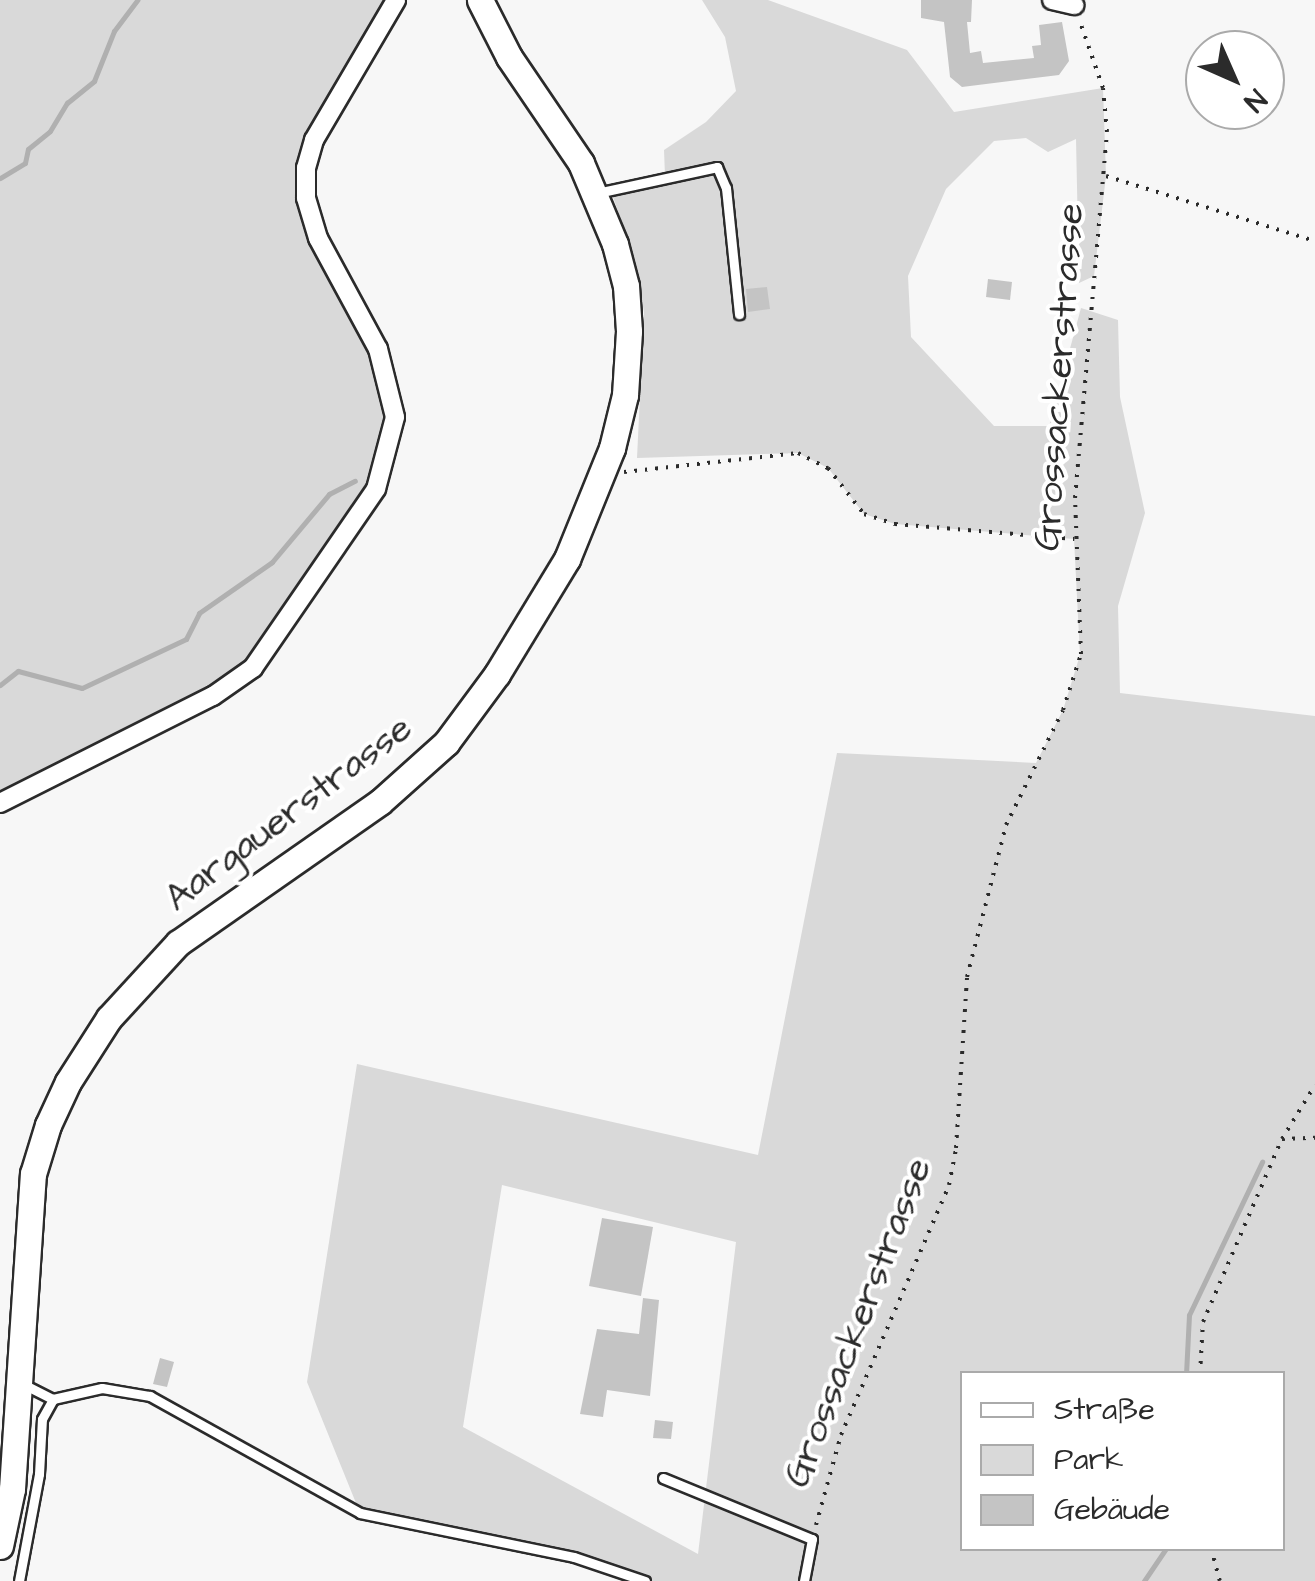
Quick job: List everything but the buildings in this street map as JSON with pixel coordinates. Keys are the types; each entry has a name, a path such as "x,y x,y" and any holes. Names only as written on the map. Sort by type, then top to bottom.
{"main road":[{"name":"Aargauerstrasse","path":"0,1546 12,1488 33,1174 48,1125 85,1053 138,982 178,943 380,802 446,743 497,674 544,599 604,474 624,395 629,310 623,270 596,193 558,126 508,58 480,0"}],"street":[{"path":"0,803 213,696 253,668 376,489 395,418 378,350 318,238 306,198 306,168 322,125 396,0"},
{"path":"1052,0 1074,5"}],"lane":[{"path":"596,193 716,167 726,188 739,314"},
{"path":"19,1382 53,1399 102,1388 150,1396 360,1513 574,1557 645,1581"},
{"path":"18,1581 39,1474 42,1418 53,1399"},
{"path":"663,1478 812,1538"},
{"name":"Grossackerstrasse","path":"804,1581 812,1538"}],"path":[{"name":"Grossackerstrasse","path":"812,1538 842,1435 949,1186 956,1148 967,976 1006,824 1063,710 1080,654 1074,539 1088,314 1106,176 1103,88 1074,5"},
{"path":"1106,176 1315,241"},
{"path":"604,474 798,453 828,468 864,514 895,524 1074,539"},
{"path":"1200,1371 1203,1322 1282,1139 1315,1085"},
{"path":"1282,1139 1315,1138"},
{"path":"1213,1551 1220,1581"}],"green space":[{"path":"0,0 396,0 314,140 306,198 378,349 395,417 376,489 253,668 0,803"},
{"path":"702,0 768,0 907,50 954,112 1103,88 1106,176 1094,276 1079,283 1076,139 1048,152 1026,138 994,141 946,189 908,276 911,337 994,426 1049,426 1081,308 1118,320 1120,397 1145,513 1118,606 1120,693 1315,716 1315,1581 645,1581 574,1557 360,1513 307,1382 357,1064 758,1155 837,753 1036,763 1063,710 1080,655 1074,539 895,524 864,514 828,468 798,453 637,458 644,312 635,260 613,197 644,181 665,176 664,150 706,122 736,91 725,37","holes":["502,1185 736,1242 698,1554 463,1427"]}],"waterway":[{"path":"0,178 25,163 28,149 50,131 67,103 94,81 114,31 137,0"},
{"path":"0,685 18,671 82,688 186,639 199,613 272,562 329,494 355,481"},
{"path":"1186,1371 1189,1315 1262,1162"},
{"path":"1144,1581 1164,1551"}]}
